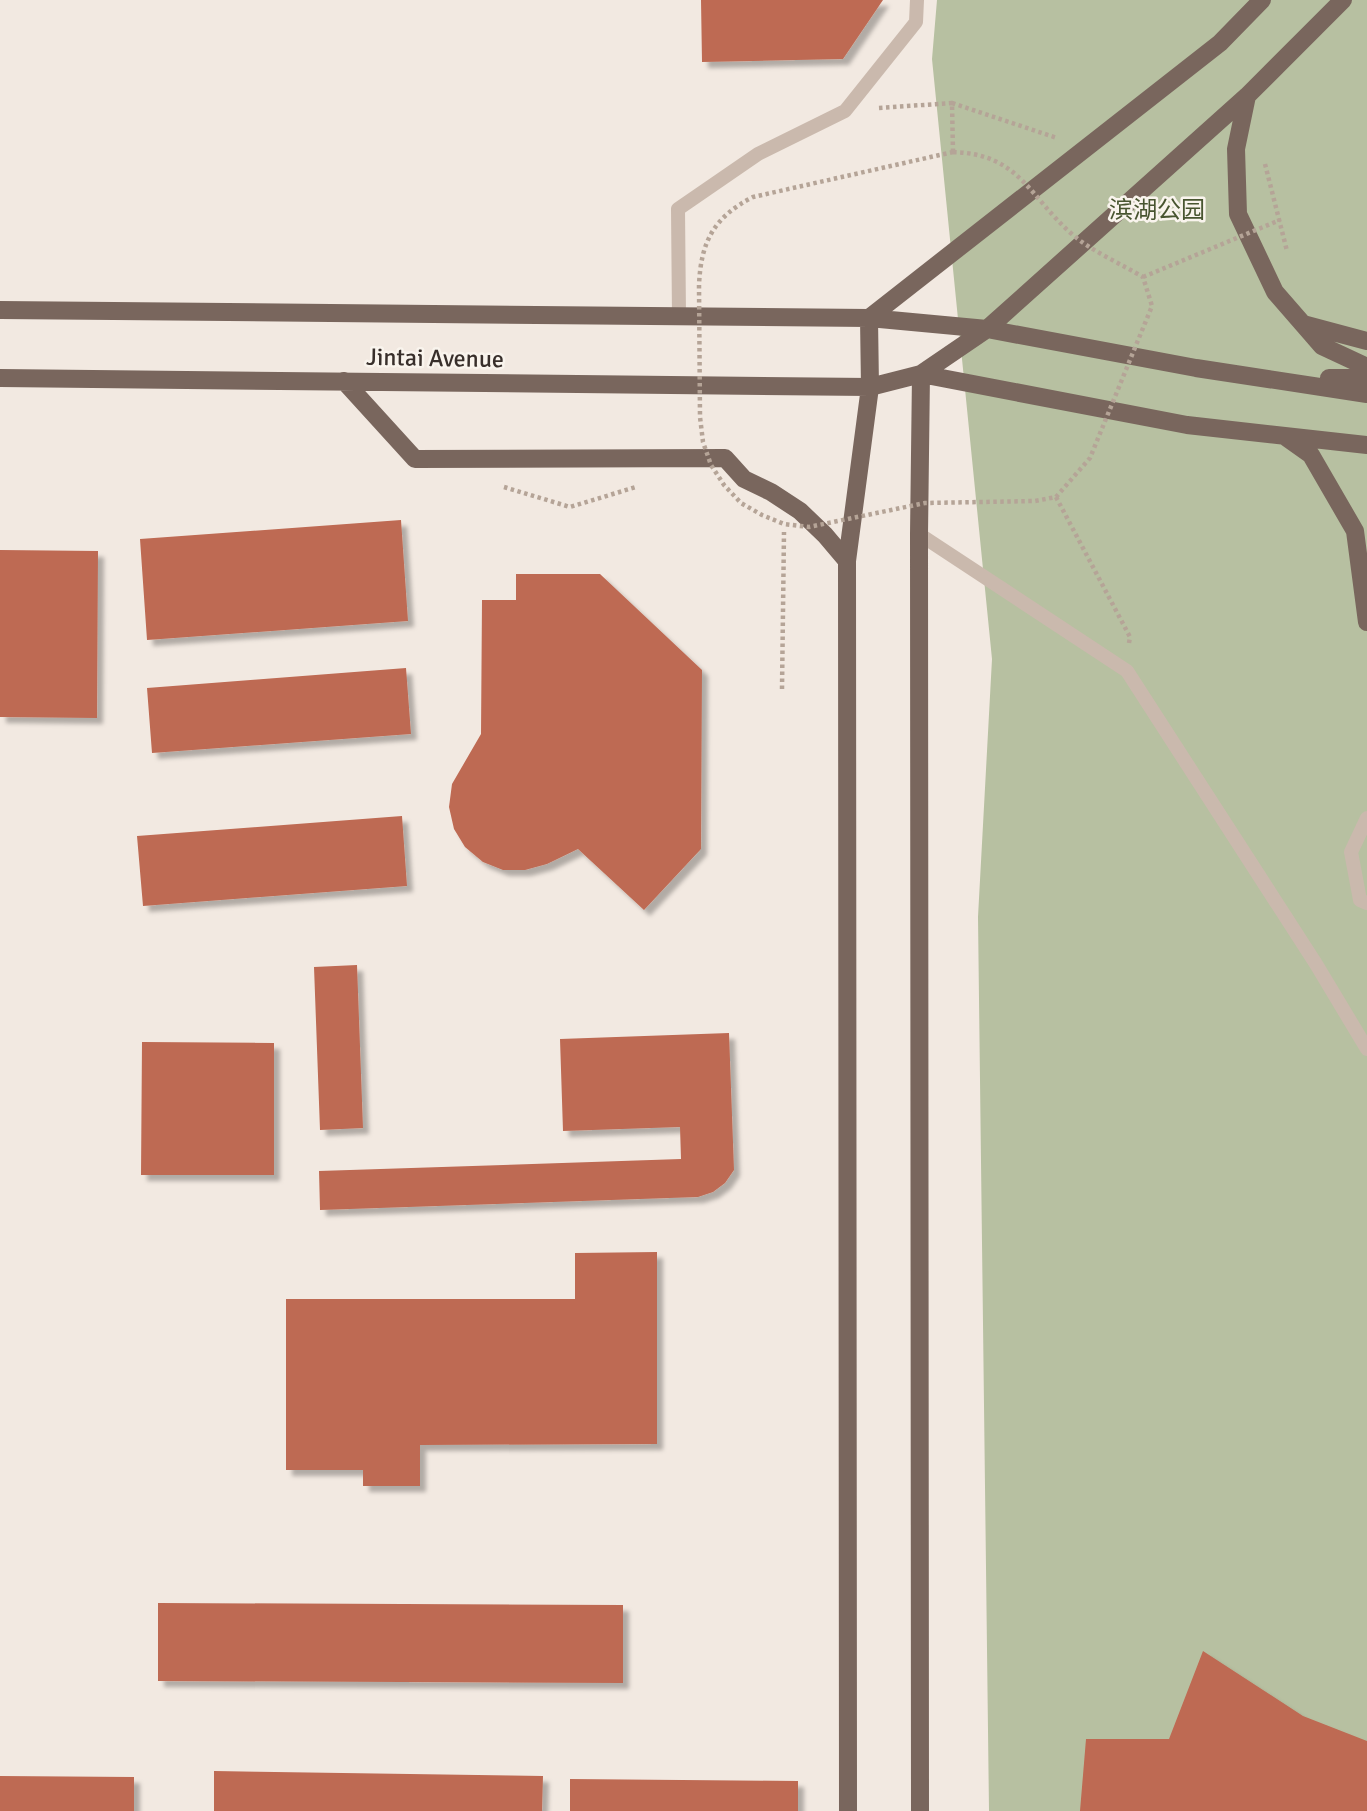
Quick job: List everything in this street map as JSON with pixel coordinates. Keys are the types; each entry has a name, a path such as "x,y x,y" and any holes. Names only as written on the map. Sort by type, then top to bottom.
{"main road":[{"path":"848,1811 846,561 870,387 869,318 1220,43 1262,0"},
{"path":"921,374 987,329 1247,96 1343,0"},
{"path":"1247,96 1236,149 1238,214 1275,292 1322,346 1367,367"},
{"name":"Jintai Avenue","path":"0,310 869,318 987,329 1196,368"},
{"path":"1303,324 1367,341"},
{"path":"1196,368 1345,380 1367,378"},
{"path":"1196,368 1367,394"},
{"path":"921,374 1187,425 1367,445"},
{"path":"920,1811 921,374"},
{"name":"Jintai Avenue","path":"0,378 870,387 921,374"},
{"path":"344,382 415,459 725,458 744,479 771,492 800,511 825,535 846,561"},
{"path":"1284,436 1311,455 1356,531 1367,622"}],"lane":[{"path":"679,316 678,209 758,153 845,111 916,22 917,0"},
{"path":"919,534 1127,671 1316,964 1367,1049"},
{"path":"1367,817 1351,852 1360,901 1367,903"}],"path":[{"path":"952,103 953,152"},
{"path":"845,111 952,103 1087,147"},
{"path":"953,152 970,152 1002,163 1016,174 1074,237 1143,277 1152,306 1090,458 1056,497 1035,501 925,503 809,527 785,524 762,515 741,503 724,485 711,465 703,442 700,417 699,285 705,244 715,226 726,214 753,197 953,152"},
{"path":"1264,158 1289,259"},
{"path":"1143,277 1280,220"},
{"path":"1056,497 1129,637 1127,671"},
{"path":"782,688 785,524"}],"green space":[{"name":"滨湖公园","path":"937,0 1367,0 1367,1811 989,1811 978,917 992,659 932,59"}],"building":[{"path":"701,0 883,0 843,59 702,62"},
{"path":"401,520 408,621 147,640 140,539"},
{"path":"0,550 98,551 97,718 0,717"},
{"path":"516,574 600,574 702,670 701,849 644,910 578,849 547,864 525,870 503,870 483,862 465,847 454,829 449,807 452,784 481,734 482,600 516,600"},
{"path":"406,668 411,734 152,753 147,688"},
{"path":"402,816 407,886 143,906 137,836"},
{"path":"357,965 363,1128 320,1130 314,967"},
{"path":"729,1033 734,1170 725,1183 713,1192 698,1197 320,1210 319,1171 681,1159 680,1127 563,1131 560,1039"},
{"path":"142,1042 274,1043 274,1175 141,1175"},
{"path":"657,1252 657,1444 420,1445 420,1486 363,1486 363,1470 286,1470 286,1299 575,1299 575,1253"},
{"path":"158,1603 623,1605 623,1683 158,1681"},
{"path":"1203,1651 1303,1716 1367,1741 1367,1811 1080,1811 1086,1739 1169,1739"},
{"path":"214,1771 543,1776 542,1811 214,1811"},
{"path":"0,1776 134,1777 134,1811 0,1811"},
{"path":"570,1779 798,1781 798,1811 570,1811"}]}
